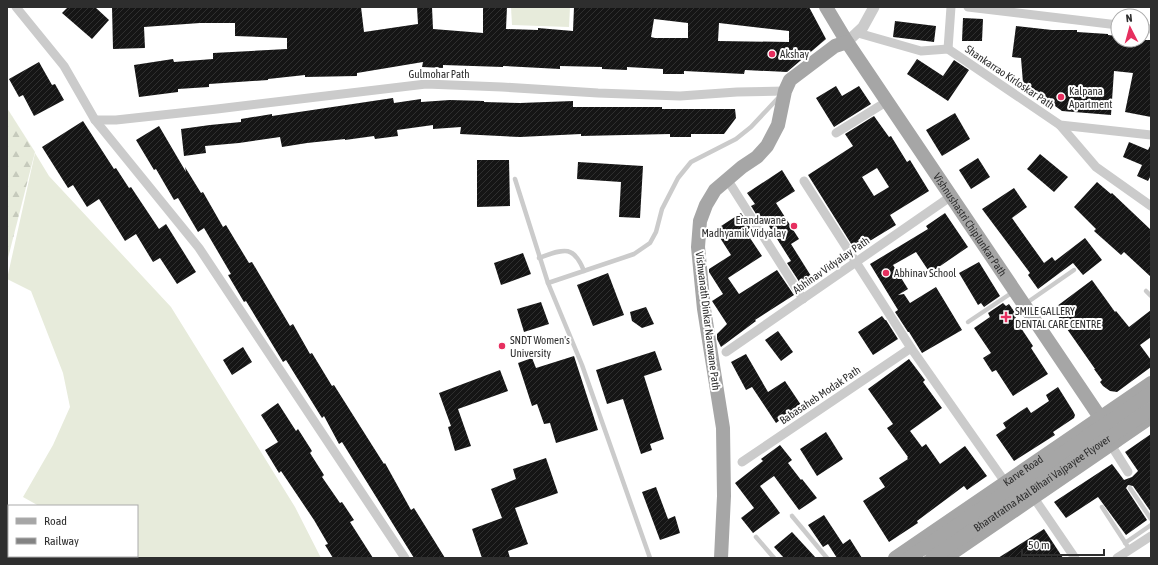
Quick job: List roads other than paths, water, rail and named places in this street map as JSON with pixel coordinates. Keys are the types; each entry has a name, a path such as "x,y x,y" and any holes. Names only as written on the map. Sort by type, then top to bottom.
{"main road":[{"name":"Vishnushastri Chiplunkar Path","path":"826,7 886,102 1100,418 1114,443"},
{"path":"785,91 796,87 840,54 847,42"},
{"name":"Vishwanath Dinkar Narawane Path","path":"721,558 724,496 723,428 704,309 698,247 700,221 706,205 715,190 727,179 757,157 767,146 778,125 785,91"},
{"name":"Karve Road","path":"895,558 1151,383"},
{"name":"Bharatratna Atal Bihari Vajpayee Flyover","path":"909,558 1151,393"},
{"name":"Bharatratna Atal Bihari Vajpayee Flyover","path":"932,558 1151,409"},
{"path":"945,558 1151,417"}],"street":[{"path":"16,7 64,66 95,120 199,248 405,558"},
{"path":"847,42 863,27 874,7"},
{"path":"948,49 951,7"},
{"path":"968,7 1110,24"},
{"name":"Shankarrao Kirloskar Path","path":"858,33 921,51 948,49 1060,125 1151,135"},
{"name":"Gulmohar Path","path":"95,120 116,120 217,109 371,89 426,84 680,96 737,92 785,91"},
{"path":"836,133 886,102"},
{"path":"1060,125 1096,167 1151,206"},
{"path":"727,179 803,299"},
{"path":"804,181 911,348 1006,482"},
{"name":"Abhinav Vidyalay Path","path":"726,352 950,197"},
{"name":"Babasaheb Modak Path","path":"742,462 911,348"},
{"path":"1114,443 1128,472"},
{"path":"1034,498 1075,558"},
{"path":"1117,558 1127,546 1151,536"}],"lane":[{"path":"548,283 634,254 650,243 656,232 662,209 678,178 691,162 736,139 751,127 785,91"},
{"path":"515,179 539,258 582,365 650,558"},
{"path":"539,258 561,250 568,251 576,256 580,261 584,271"},
{"path":"1024,305 1074,270"},
{"path":"968,322 1014,291"},
{"path":"1146,291 1151,296"},
{"path":"1130,488 1151,519"},
{"path":"1102,507 1127,546 1151,525"},
{"path":"792,516 826,558"},
{"path":"756,537 774,558"}],"railway":[{"path":"915,558 1151,396"},
{"path":"926,558 1151,404"}],"place":[{"name":"Akshay","path":"772,54"},
{"name":"Kalpana Apartment","path":"1061,97"},
{"name":"Erandawane Madhyamik Vidyalay","path":"794,226"},
{"name":"Abhinav School","path":"886,273"},
{"name":"SMILE GALLERY DENTAL CARE CENTRE","path":"1006,317"},
{"name":"SNDT Women's University","path":"502,346"}]}
